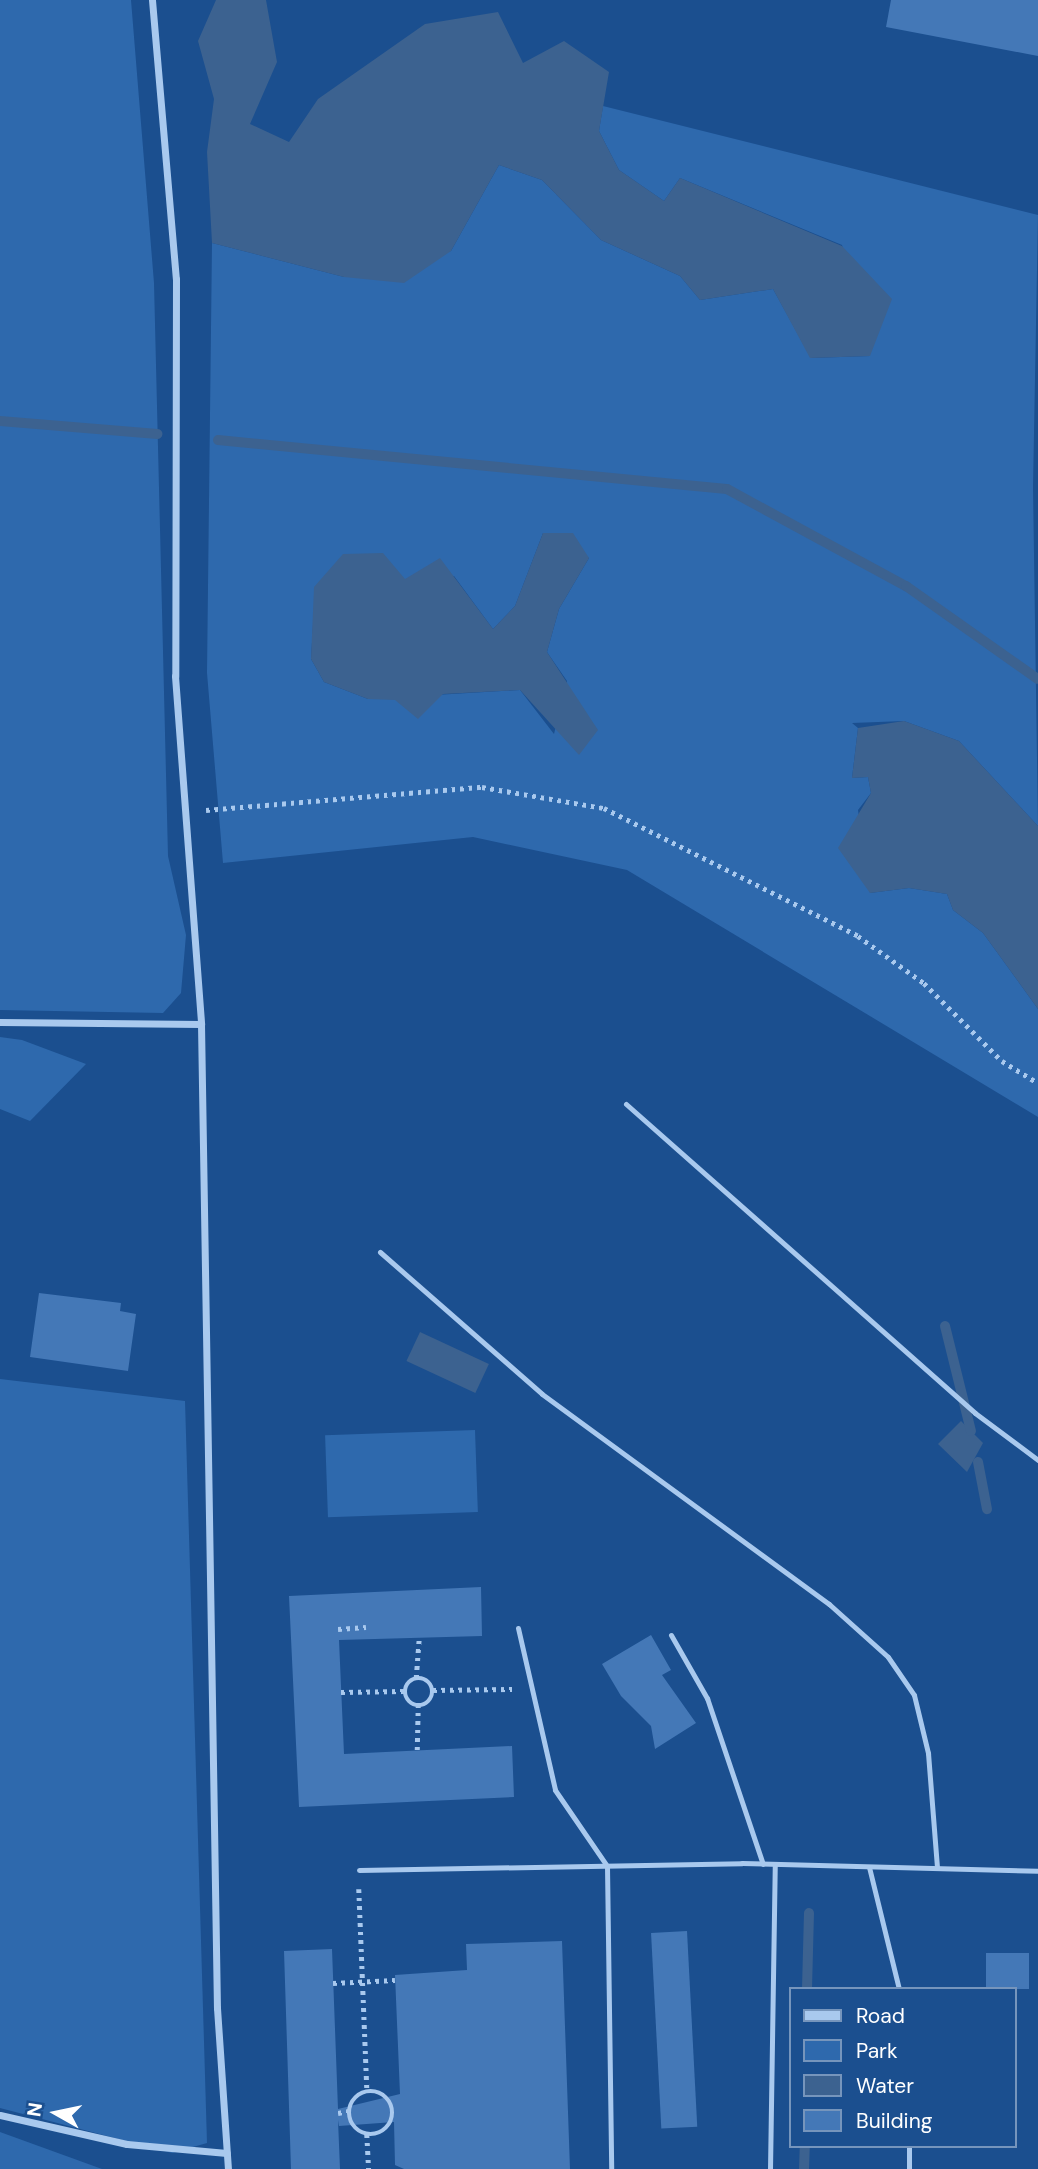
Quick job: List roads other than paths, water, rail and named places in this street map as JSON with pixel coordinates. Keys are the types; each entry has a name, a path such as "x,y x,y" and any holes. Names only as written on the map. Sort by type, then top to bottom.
{"street":[{"path":"152,0 176,279 175,676 201,1024 217,2008 228,2169"},
{"path":"0,1022 201,1024"},
{"path":"0,2115 127,2144 226,2153"}],"lane":[{"path":"626,1104 975,1413 1038,1460"},
{"path":"380,1252 542,1394 829,1604 888,1657 914,1695 928,1753 937,1868"},
{"path":"518,1628 555,1790 607,1866 611,2169"},
{"path":"671,1635 707,1698 763,1864"},
{"path":"359,1870 775,1864 1038,1871"},
{"path":"770,2169 775,1864"},
{"path":"869,1867 899,1987"},
{"path":"909,2148 909,2169"}],"water":[{"path":"216,0 266,0 277,62 250,124 289,142 318,99 425,24 498,12 523,63 564,41 609,72 599,131 619,170 664,201 680,178 842,246 892,299 870,356 810,358 773,289 700,300 680,276 601,240 542,180 499,165 451,251 404,283 344,277 212,243 207,152 214,99 198,41"},
{"path":"543,533 573,533 589,558 559,609 547,652 598,730 579,755 520,690 443,694 418,719 395,700 368,699 324,682 311,659 314,587 343,554 383,553 405,579 440,558 493,629 515,606"},
{"path":"904,721 959,741 1038,826 1038,1009 983,933 953,910 947,894 909,888 870,893 838,848 871,793 868,777 852,778 858,728"},
{"path":"420,1332 489,1364 475,1393 406,1361"},
{"path":"961,1421 983,1443 967,1472 938,1444"}],"waterway":[{"path":"0,421 157,434"},
{"path":"218,440 727,489 906,586 1038,679"},
{"path":"945,1326 971,1431"},
{"path":"978,1462 987,1509"},
{"path":"807,1987 809,1913"},
{"path":"804,2169 805,2148"}]}
